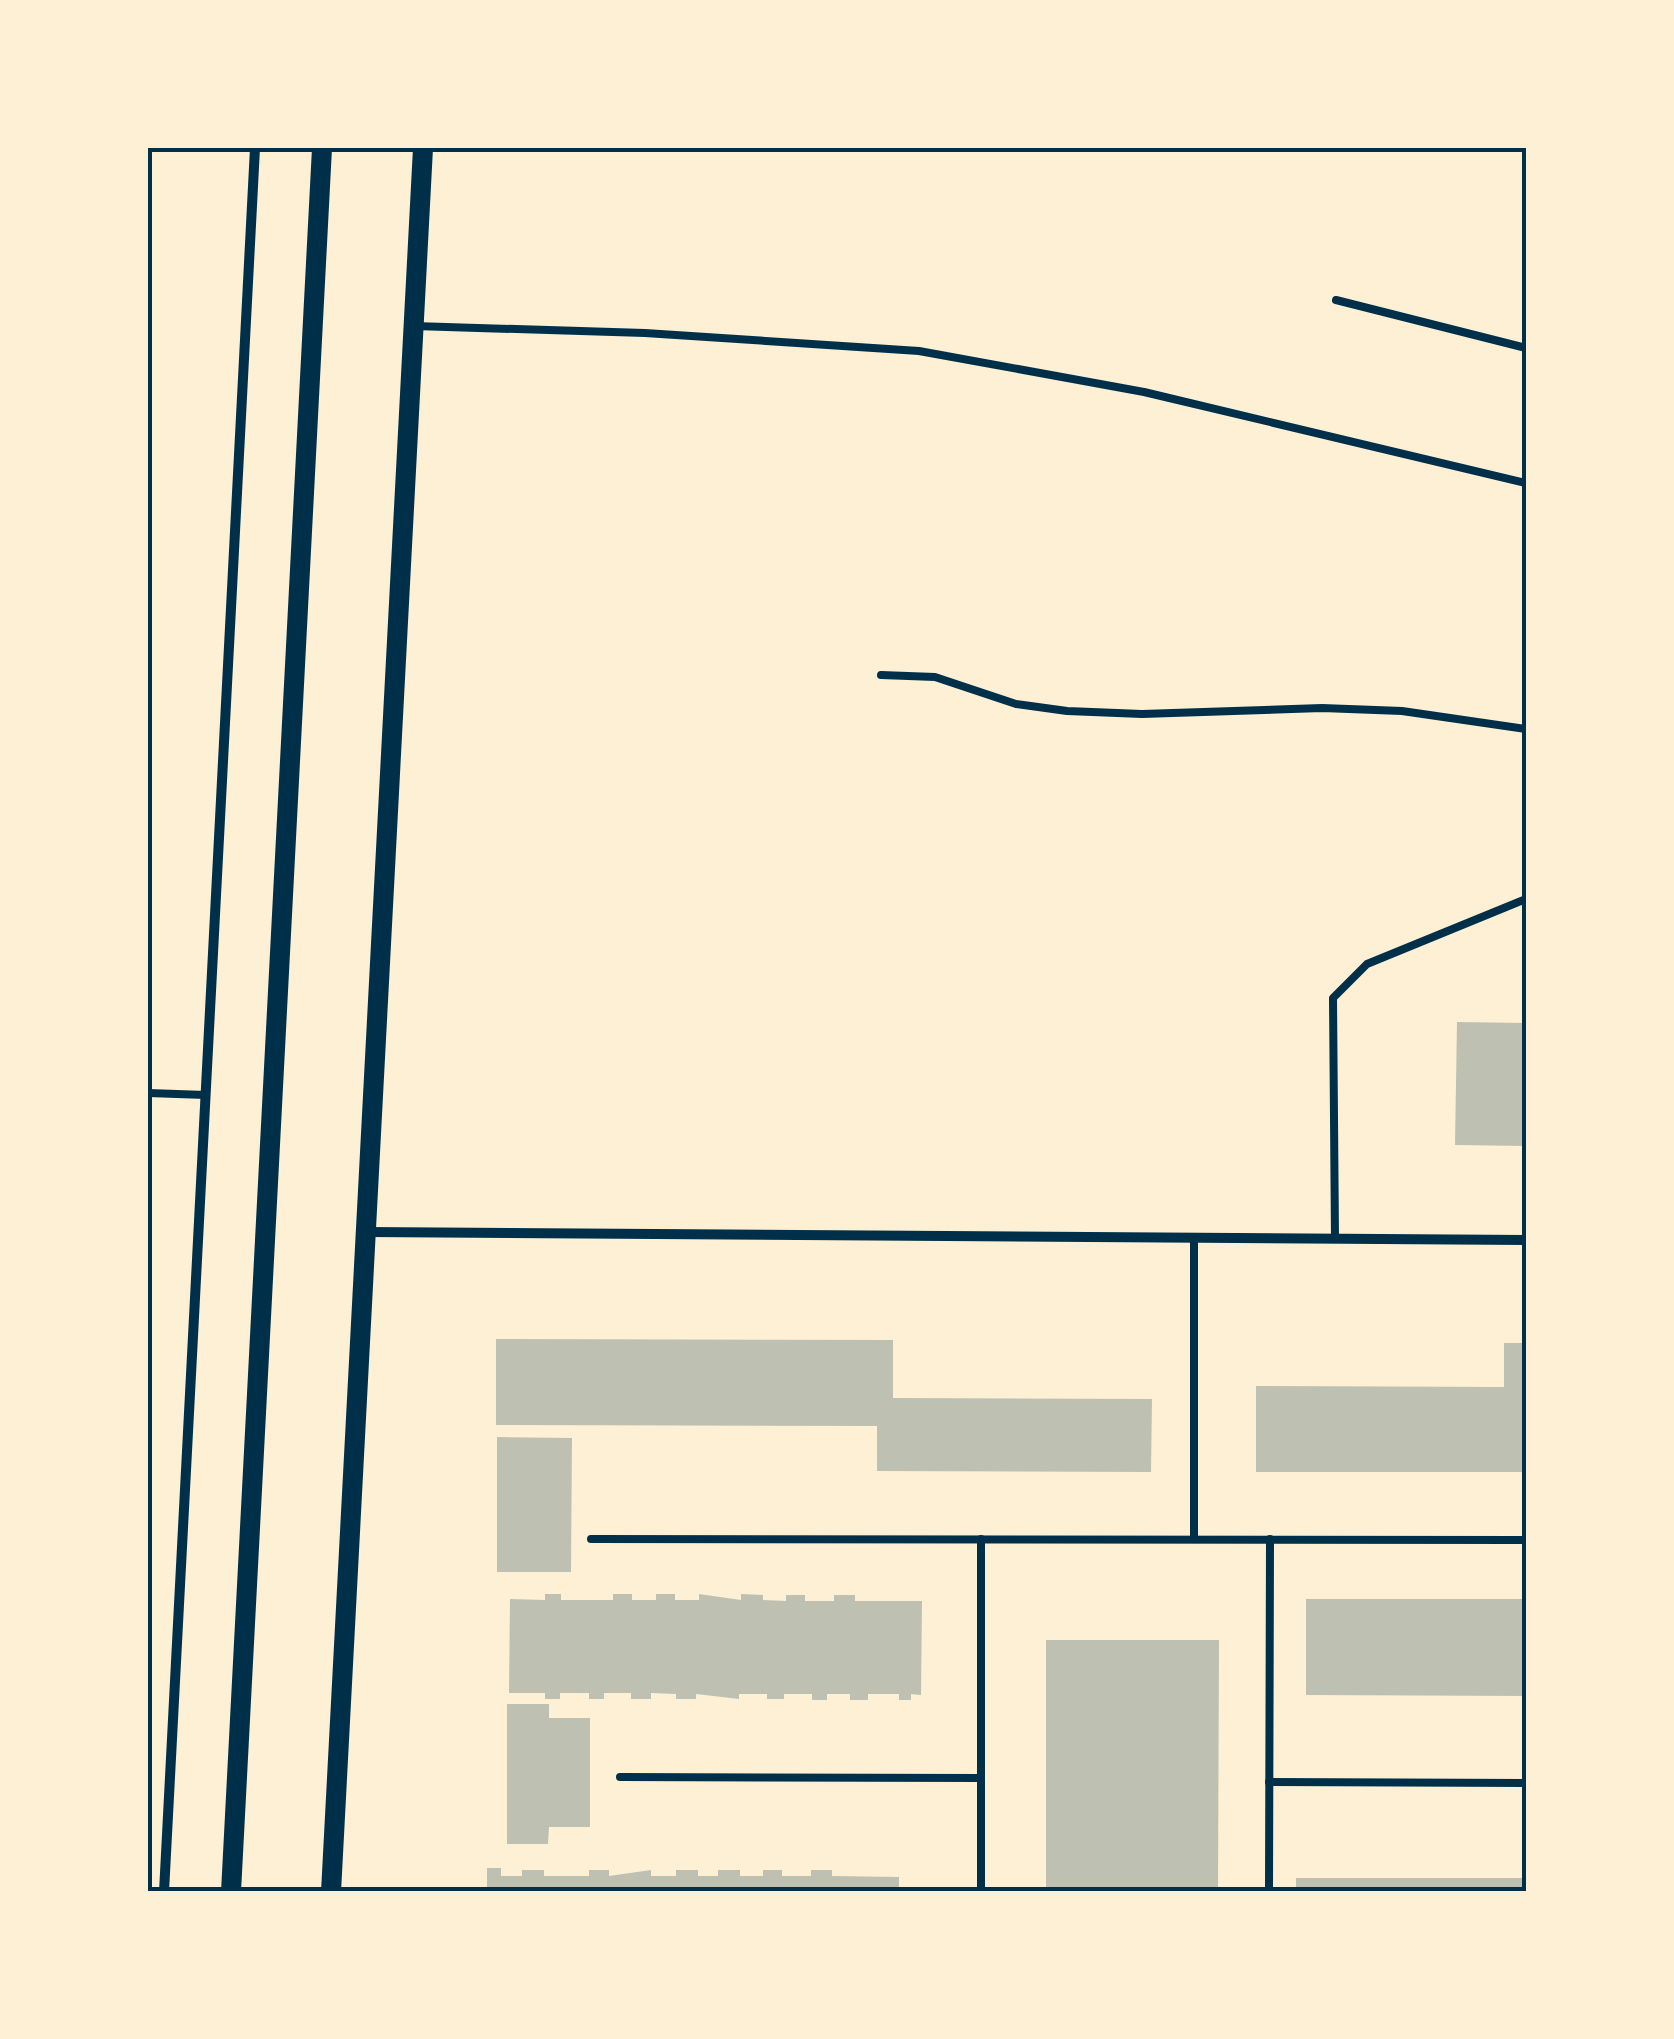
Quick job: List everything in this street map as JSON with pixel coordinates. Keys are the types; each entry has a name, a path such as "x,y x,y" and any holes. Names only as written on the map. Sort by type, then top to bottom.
{"main road":[{"path":"231,1892 322,148"},
{"path":"331,1892 424,148"}],"street":[{"path":"164,1892 254,148"},
{"path":"366,1232 1526,1240"}],"lane":[{"path":"1336,300 1526,348"},
{"path":"414,326 645,333 919,351 1144,392 1526,484"},
{"path":"881,675 935,678 1016,704 1067,711 1342,708 1402,711 1526,729"},
{"path":"1335,1238 1333,998 1367,964 1526,898"},
{"path":"148,1092 206,1095"},
{"path":"1194,1238 1194,1540"},
{"path":"592,1539 1526,1540"},
{"path":"980,1892 981,1540"},
{"path":"1269,1892 1270,1540"},
{"path":"620,1778 981,1778"},
{"path":"1269,1782 1526,1783"}],"building":[{"path":"1457,1022 1526,1023 1526,1146 1455,1145"},
{"path":"496,1339 893,1340 893,1398 1152,1399 1151,1472 877,1471 877,1426 496,1425"},
{"path":"1504,1343 1526,1343 1522,1472 1256,1472 1256,1386 1504,1387"},
{"path":"497,1437 572,1438 571,1572 497,1572"},
{"path":"545,1594 561,1594 561,1600 613,1600 613,1594 632,1594 632,1600 656,1600 656,1594 675,1594 675,1600 699,1600 699,1594 741,1600 741,1594 786,1601 786,1595 805,1595 805,1601 834,1601 834,1595 855,1595 855,1601 922,1601 921,1695 911,1694 911,1700 899,1700 899,1694 868,1694 868,1700 850,1700 850,1694 827,1694 827,1700 812,1700 812,1694 784,1694 784,1699 767,1699 767,1694 739,1694 739,1699 696,1694 696,1699 676,1699 676,1694 651,1693 651,1699 631,1699 631,1693 604,1693 604,1699 589,1699 589,1693 560,1693 560,1699 545,1699 545,1693 509,1693 510,1599 545,1600"},
{"path":"1306,1599 1526,1599 1526,1696 1306,1695"},
{"path":"1046,1640 1219,1640 1218,1892 1046,1892"},
{"path":"507,1704 549,1704 549,1718 590,1718 590,1827 549,1827 548,1844 507,1844"},
{"path":"487,1868 501,1868 501,1876 522,1876 522,1870 544,1870 544,1876 589,1876 589,1870 609,1870 609,1876 651,1870 651,1876 676,1876 676,1870 698,1870 698,1876 718,1876 718,1870 740,1870 740,1876 763,1876 763,1870 782,1870 782,1876 811,1876 811,1870 832,1870 832,1876 899,1877 899,1892 487,1892"},
{"path":"1296,1878 1526,1878 1526,1892 1296,1892"}]}
